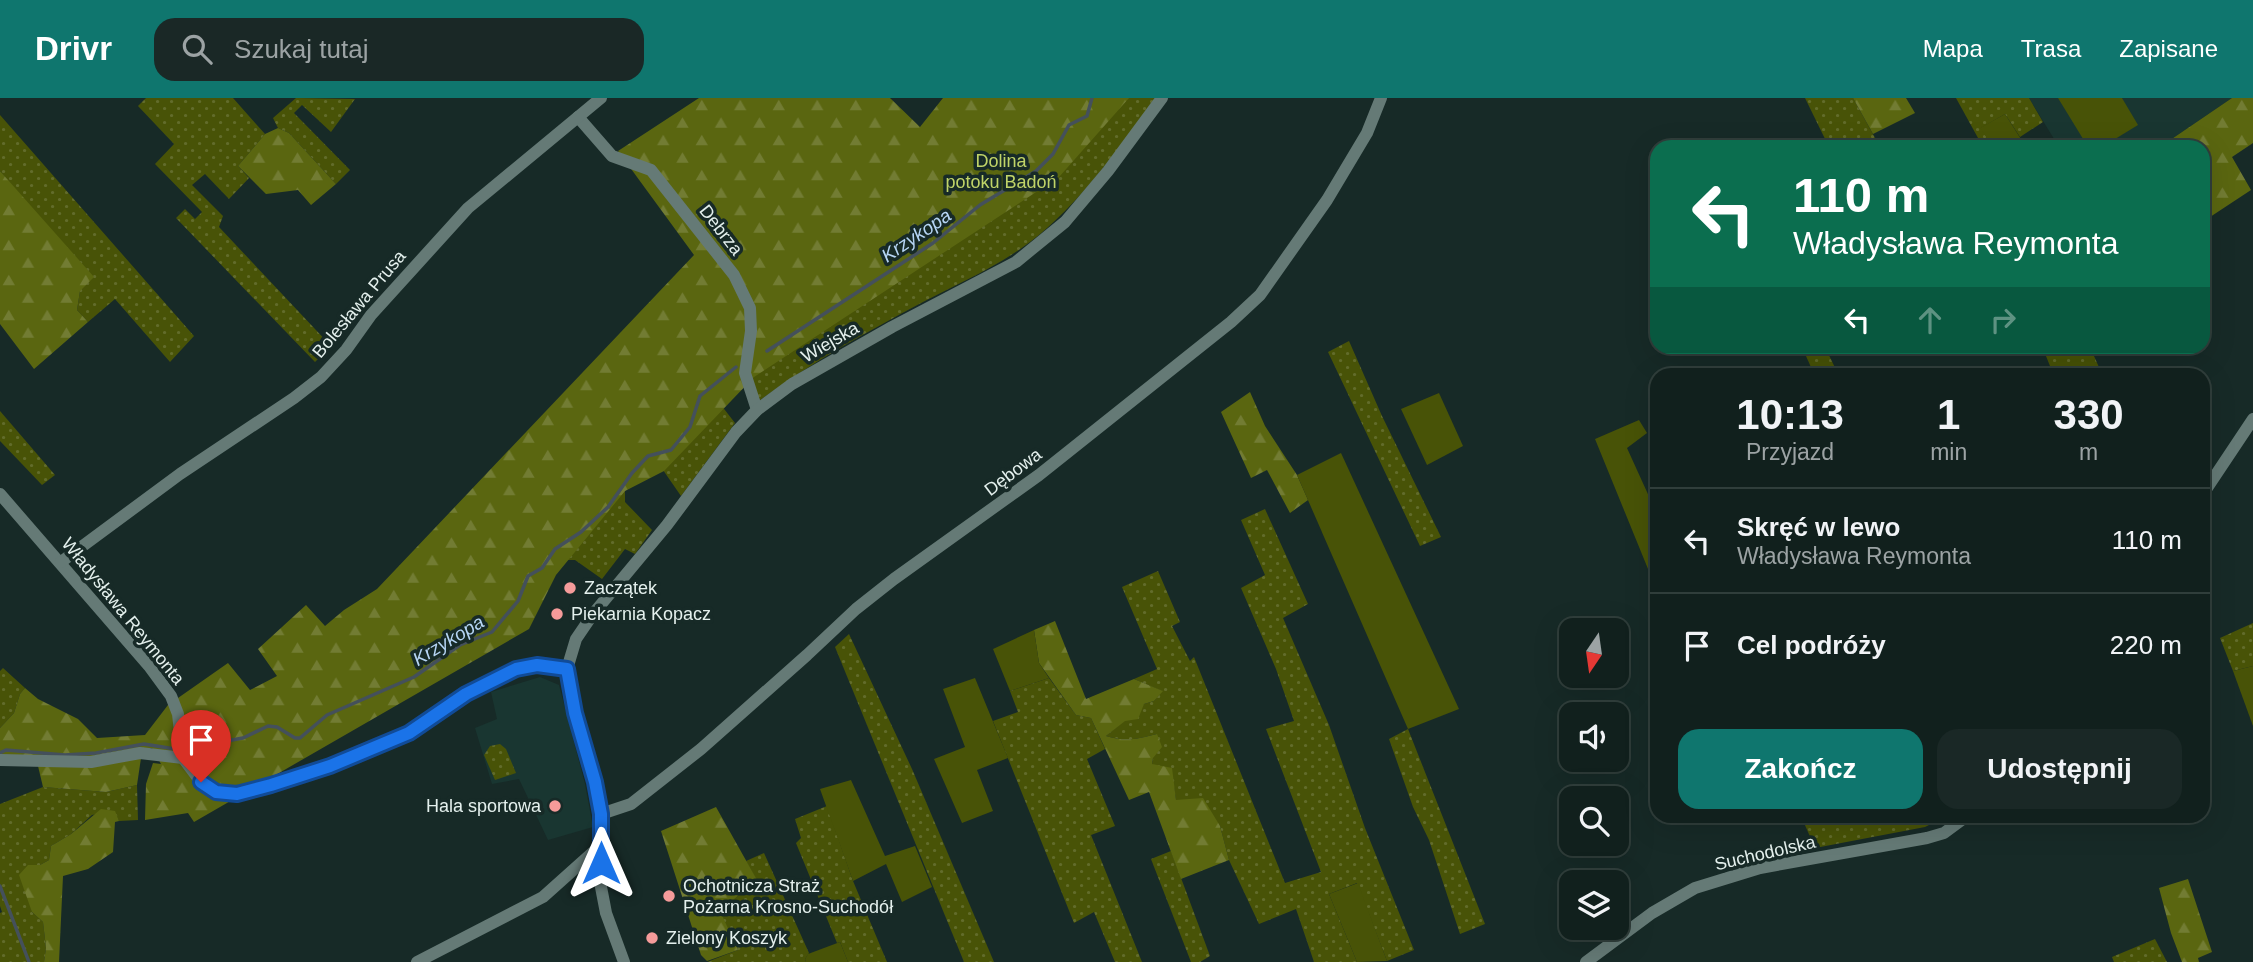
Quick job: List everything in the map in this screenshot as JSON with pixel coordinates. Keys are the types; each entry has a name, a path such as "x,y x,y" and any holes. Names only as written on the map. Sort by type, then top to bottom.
{"street":[{"name":"Bolesława Prusa","path":"61,562 180,474 321,377 346,350 371,315 468,208 601,98"},
{"name":"Wiejska","path":"567,669 576,639 593,614 667,525 736,432 757,410 803,378 892,327 1016,262 1065,222 1108,171 1162,98"},
{"name":"Dębowa","path":"601,814 631,804 701,749 856,609 1039,475 1231,322 1260,295 1320,211 1367,133 1381,98"},
{"name":"Debrza","path":"578,117 612,156 651,170 734,275 750,308 751,331 745,373 757,410"},
{"path":"2210,484 2253,419"},
{"name":"Władysława Reymonta","path":"0,494 61,562 78,586 171,695 178,715 183,758"},
{"path":"0,760 91,762 140,753 183,758 201,782 216,792 237,794 330,766 409,733 466,694 516,669 537,665 567,669 575,713 595,782 601,814 601,887 606,914 625,962"},
{"name":"Suchodolska","path":"1586,962 1651,913 1695,888 1760,868 1927,838 1944,832 1957,823"},
{"path":"416,962 542,897 600,846"}],"shaded area":[{"path":"2029,98 2232,98 2170,140 2055,140"},
{"path":"540,677 559,685 585,784 593,827 548,840 519,779 492,784 475,728 497,719 491,692"}],"green space":[{"path":"146,98 233,98 265,134 238,166 249,178 229,199 205,174 192,185 223,216 219,227 331,346 315,362 176,218 185,209 195,219 202,212 155,164 174,144 138,106"},
{"path":"296,98 355,99 331,132 302,105 294,113 350,170 336,184 289,133 278,128 273,118"},
{"path":"699,98 890,98 920,127 943,98 1129,98 1059,177 754,377 664,471 625,491 556,575 529,629 194,822 188,813 145,820 146,784 153,763 161,764 152,748 93,756 0,755 0,728 14,713 20,694 25,688 38,699 78,719 97,738 145,735 168,705 228,663 250,690 277,676 258,649 306,605 325,626 377,589 694,255 618,151"},
{"name":"Dolina potoku Badoń","path":"963,98 1155,98 1081,194 1047,228 1017,251 839,348 759,401 750,379 714,396 735,423 681,496 654,457 625,491 625,502 652,530 635,554 625,549 602,579 575,560 547,560 724,275"},
{"path":"1805,98 1853,98 1876,140 1826,140"},
{"path":"1853,98 1906,98 1915,113 1873,134"},
{"path":"1956,98 2029,98 2043,122 2020,137 2005,114 1981,128 1989,140 1979,140"},
{"path":"2058,98 2122,98 2138,125 2113,140 2084,140"},
{"path":"2232,98 2253,98 2253,143 2232,157 2251,190 2210,217 2210,140 2170,140"},
{"path":"2005,114 2022,140 1988,140 1980,128"},
{"path":"0,115 194,336 170,362 115,299 88,322 77,310 80,291 19,194 0,171"},
{"path":"278,128 289,133 336,184 311,205 298,190 266,194 238,166 265,134"},
{"path":"0,171 94,277 80,291 77,310 88,322 34,369 0,324"},
{"path":"1349,341 1441,537 1420,546 1328,352"},
{"path":"1805,354 1828,354 1835,368 1811,368"},
{"path":"2045,354 2093,354 2099,368 2051,368"},
{"path":"1250,392 1265,426 1297,475 1308,500 1290,513 1267,470 1251,478 1221,412"},
{"path":"1439,393 1463,446 1427,465 1401,409"},
{"path":"0,411 55,475 42,485 0,441"},
{"path":"1639,420 1647,433 1627,448 1650,499 1650,574 1595,439"},
{"path":"1341,453 1459,709 1408,729 1297,475"},
{"path":"1265,509 1308,604 1283,618 1329,725 1365,828 1414,950 1387,961 1357,883 1329,894 1357,962 1314,962 1296,909 1259,924 1229,860 1220,826 1176,800 1174,787 1152,764 1157,734 1132,739 1106,736 1144,704 1154,701 1162,691 1134,679 1157,669 1122,587 1158,571 1180,622 1172,626 1190,661 1194,657 1285,883 1321,872 1266,729 1294,721 1276,669 1241,588 1265,575 1241,520"},
{"path":"1055,621 1086,699 1134,679 1163,691 1154,701 1144,704 1138,719 1125,721 1106,736 1132,739 1157,734 1162,747 1153,758 1152,764 1172,768 1176,800 1203,798 1220,826 1229,860 1181,879 1149,792 1129,800 1091,718 1076,715 1039,663 1034,630"},
{"path":"2253,623 2253,666 2233,671 2220,638"},
{"path":"1034,630 1039,663 1049,678 1010,691 993,649"},
{"path":"849,634 912,769 994,962 964,962 835,647"},
{"path":"2253,666 2253,726 2233,671"},
{"path":"3,668 25,688 20,694 14,713 0,728 0,671"},
{"path":"975,678 1008,758 977,770 993,811 962,823 934,759 965,747 943,689"},
{"path":"1049,678 1076,715 1091,718 1105,749 1087,759 1115,826 1091,835 1142,962 1115,962 1094,912 1074,923 993,721 1018,712 1010,691"},
{"path":"1408,729 1485,924 1460,934 1429,840 1413,807 1389,739"},
{"path":"500,744 506,749 516,773 495,780 484,755 490,746"},
{"path":"141,758 137,785 106,792 43,787 38,766"},
{"path":"851,780 885,856 915,846 932,887 902,902 886,864 853,881 820,789"},
{"path":"137,785 138,820 119,821 114,811 92,815 71,834 51,846 49,860 40,865 28,865 32,912 43,922 46,948 44,962 0,962 0,804 43,787 106,792"},
{"path":"827,806 853,881 887,962 848,962 840,942 837,943 796,843 801,838 795,819"},
{"path":"716,807 757,880 720,911 738,950 707,961 701,955 661,831"},
{"path":"101,809 115,811 119,821 115,822 113,852 88,869 63,876 59,962 44,962 46,948 43,922 32,912 19,875 28,865 40,865 49,860 51,846 71,834"},
{"path":"1804,823 1933,823 1925,827 1815,848"},
{"path":"1171,851 1210,956 1200,962 1191,962 1151,859"},
{"path":"764,853 809,953 806,962 707,962 738,950 719,911 757,881 746,861"},
{"path":"2188,879 2212,952 2198,958 2199,962 2182,962 2159,888"},
{"path":"1358,883 1387,961 1357,962 1329,894"},
{"path":"2155,939 2167,962 2114,962 2112,957"},
{"path":"840,942 848,962 806,962 808,954"}],"waterway":[{"name":"Krzykopa","path":"767,351 933,243 980,205 1036,171 1053,154 1069,125 1087,116 1092,98"},
{"name":"Krzykopa","path":"199,746 243,738 268,726 277,727 295,738 300,738 327,715 414,677 460,645 492,632 518,601 528,576 542,568 555,549 581,532 608,507 648,456 671,450 690,427 700,396 736,367"},
{"name":"Krzykopa","path":"0,753 6,750 65,755 96,753 144,744 175,749"},
{"path":"0,886 29,962"}],"place":[{"name":"Zaczątek","path":"570,588"},
{"name":"Piekarnia Kopacz","path":"557,614"},
{"name":"Hala sportowa","path":"555,806"},
{"name":"Ochotnicza Straż Pożarna Krosno-Suchodół","path":"669,896"},
{"name":"Zielony Koszyk","path":"652,938"}],"route":[{"path":"201,782 216,792 237,794 271,785 330,766 409,733 466,694 516,669 537,665 567,669 575,713 595,782 601,814 601,863"}]}
